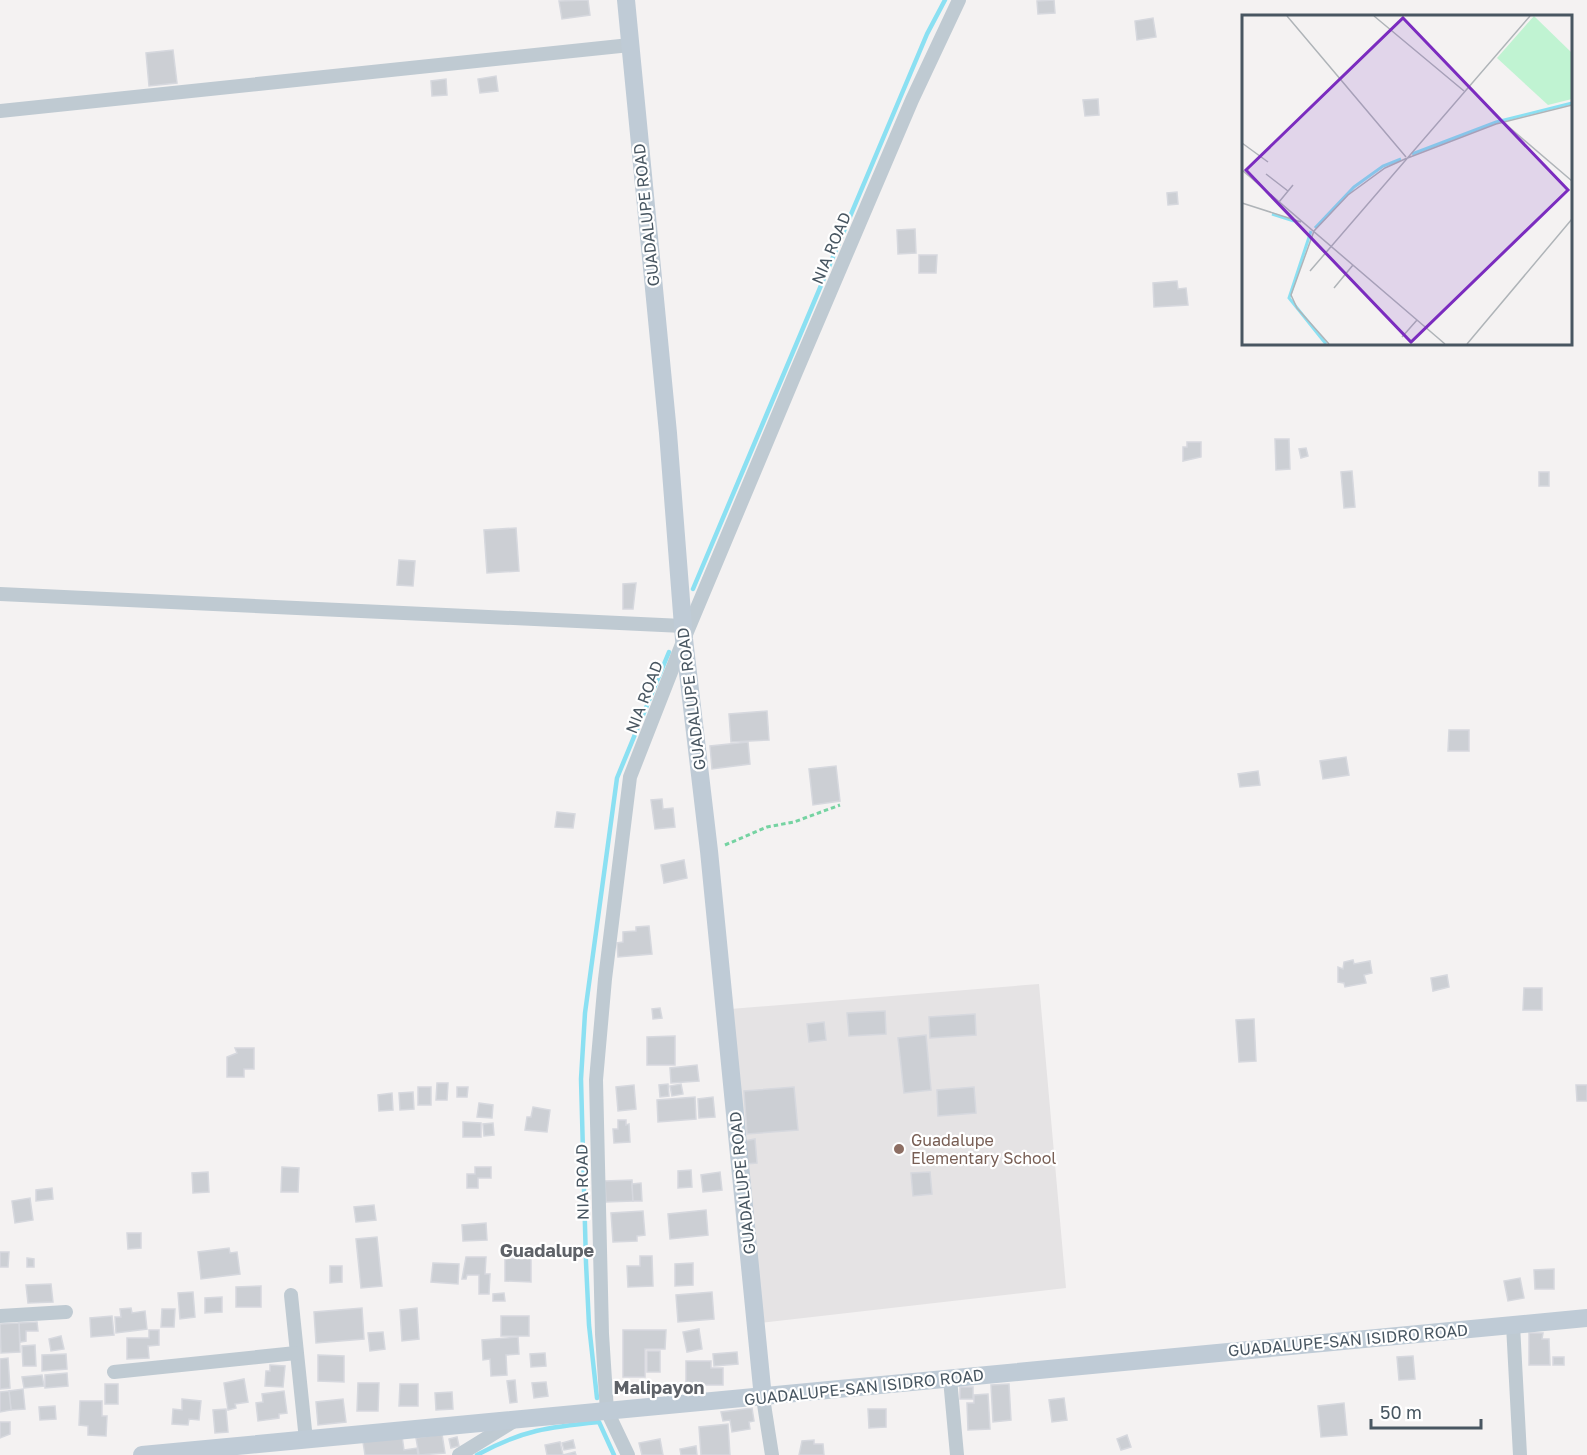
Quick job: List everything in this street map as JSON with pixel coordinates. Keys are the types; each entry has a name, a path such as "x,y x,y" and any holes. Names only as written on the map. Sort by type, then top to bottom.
{"street":[{"name":"GUADALUPE ROAD","path":"626,0 668,433 683,633 710,851 763,1398"},
{"name":"NIA ROAD","path":"628,1455 607,1411 602,1334 596,1080 605,979 630,777 683,633 912,100 959,0"},
{"path":"0,111 630,45"},
{"path":"0,594 683,633"},
{"path":"291,1295 306,1440"},
{"path":"0,1316 66,1312"},
{"name":"GUADALUPE-SAN ISIDRO ROAD","path":"142,1455 763,1398 1587,1318"},
{"path":"1513,1325 1520,1455"},
{"path":"114,1372 296,1353"},
{"path":"950,1379 957,1455"},
{"path":"763,1398 772,1455"},
{"path":"459,1455 514,1421"}],"path":[{"path":"710,851 767,827 794,822 840,805"}],"shaded area":[{"name":"Guadalupe Elementary School","path":"1039,984 1066,1288 760,1323 730,1009"}],"building":[{"path":"588,0 590,15 562,19 559,1"},
{"path":"1054,0 1055,13 1038,14 1037,1"},
{"path":"1153,18 1156,37 1137,40 1135,21"},
{"path":"173,50 177,83 149,86 146,53"},
{"path":"496,76 498,91 480,93 478,79"},
{"path":"446,79 447,95 432,96 431,81"},
{"path":"1098,99 1099,115 1085,116 1083,100"},
{"path":"1177,192 1178,204 1168,205 1167,193"},
{"path":"915,229 916,253 898,254 897,230"},
{"path":"919,255 937,255 936,273 919,273"},
{"path":"1177,281 1178,289 1186,288 1188,305 1154,307 1153,283"},
{"path":"1275,439 1289,439 1290,469 1276,470"},
{"path":"1187,442 1201,442 1201,457 1183,461 1183,447 1187,447"},
{"path":"1306,448 1308,456 1301,458 1299,449"},
{"path":"1352,471 1355,507 1344,508 1341,472"},
{"path":"1539,472 1549,472 1549,486 1539,486"},
{"path":"516,528 519,571 487,573 484,530"},
{"path":"399,560 415,561 413,586 397,585"},
{"path":"636,583 633,609 623,609 623,584"},
{"path":"767,711 769,740 731,742 729,714"},
{"path":"1449,730 1469,730 1469,751 1448,751"},
{"path":"748,742 750,764 712,769 710,746"},
{"path":"1346,757 1349,775 1323,779 1320,761"},
{"path":"836,766 840,801 813,805 809,769"},
{"path":"1258,771 1260,785 1240,787 1238,774"},
{"path":"662,799 663,809 673,808 675,827 655,829 651,800"},
{"path":"557,812 575,814 573,828 555,827"},
{"path":"684,860 687,878 664,883 661,865"},
{"path":"649,926 652,954 618,957 617,943 623,942 623,932 636,931 636,927"},
{"path":"1353,960 1354,964 1370,961 1372,973 1364,975 1366,983 1345,987 1344,983 1338,982 1338,967 1343,969 1344,962"},
{"path":"1447,975 1449,987 1433,991 1431,978"},
{"path":"1524,988 1542,988 1542,1010 1523,1010"},
{"path":"660,1008 662,1018 653,1019 652,1009"},
{"path":"885,1011 886,1034 849,1036 847,1013"},
{"path":"975,1014 976,1035 930,1038 929,1017"},
{"path":"1254,1019 1256,1061 1239,1062 1236,1020"},
{"path":"824,1022 826,1040 809,1042 807,1024"},
{"path":"926,1035 931,1090 904,1093 898,1038"},
{"path":"675,1036 675,1065 647,1065 647,1037"},
{"path":"235,1048 254,1048 254,1069 244,1069 244,1077 227,1077 227,1057 237,1053"},
{"path":"697,1065 699,1081 671,1083 670,1068"},
{"path":"437,1083 448,1083 447,1100 436,1100"},
{"path":"668,1084 669,1096 660,1097 659,1085"},
{"path":"681,1084 683,1094 672,1096 670,1086"},
{"path":"634,1085 636,1109 618,1111 616,1087"},
{"path":"1576,1085 1587,1085 1587,1101 1577,1101"},
{"path":"418,1087 431,1087 431,1105 418,1105"},
{"path":"457,1087 468,1087 467,1097 457,1097"},
{"path":"794,1087 798,1130 747,1134 744,1091"},
{"path":"974,1087 976,1113 938,1116 937,1090"},
{"path":"413,1092 414,1109 400,1110 399,1093"},
{"path":"392,1093 393,1110 379,1111 378,1095"},
{"path":"695,1097 696,1119 658,1122 657,1100"},
{"path":"713,1097 715,1117 699,1118 698,1099"},
{"path":"479,1103 493,1105 492,1118 477,1117"},
{"path":"533,1107 550,1110 547,1132 525,1130 527,1117 531,1117"},
{"path":"618,1120 626,1120 626,1125 629,1124 630,1142 614,1143 613,1129 618,1129"},
{"path":"463,1122 481,1123 481,1137 463,1137"},
{"path":"493,1123 494,1135 484,1136 483,1124"},
{"path":"755,1139 757,1163 746,1164 744,1141"},
{"path":"282,1167 299,1168 298,1192 281,1192"},
{"path":"475,1167 491,1167 491,1178 478,1178 478,1188 467,1188 467,1174 475,1174"},
{"path":"691,1170 692,1187 678,1188 678,1171"},
{"path":"208,1172 209,1192 193,1193 192,1173"},
{"path":"720,1172 722,1190 703,1192 701,1175"},
{"path":"930,1172 932,1194 913,1196 911,1173"},
{"path":"632,1180 633,1201 606,1202 605,1181"},
{"path":"641,1183 642,1201 633,1201 632,1184"},
{"path":"52,1188 53,1199 36,1201 36,1190"},
{"path":"30,1198 33,1220 15,1223 12,1201"},
{"path":"374,1205 376,1220 356,1222 354,1207"},
{"path":"706,1210 708,1235 670,1239 668,1214"},
{"path":"643,1211 645,1235 637,1236 637,1241 613,1242 611,1213"},
{"path":"486,1223 487,1240 463,1241 462,1225"},
{"path":"127,1233 141,1233 141,1248 128,1249"},
{"path":"377,1237 382,1286 361,1288 356,1239"},
{"path":"229,1248 230,1253 237,1252 240,1274 201,1279 198,1252"},
{"path":"0,1252 9,1252 8,1267 0,1267"},
{"path":"640,1256 652,1256 653,1286 628,1287 627,1266 640,1266"},
{"path":"466,1257 486,1257 485,1274 490,1274 489,1294 479,1294 479,1275 467,1275 466,1279 462,1279"},
{"path":"27,1258 34,1259 34,1267 27,1267"},
{"path":"505,1258 531,1259 531,1282 505,1281"},
{"path":"433,1263 459,1264 458,1284 431,1282"},
{"path":"693,1263 693,1285 675,1286 675,1264"},
{"path":"330,1266 342,1266 342,1282 330,1283"},
{"path":"1554,1269 1554,1289 1535,1289 1534,1270"},
{"path":"1520,1278 1524,1298 1508,1301 1504,1281"},
{"path":"51,1284 53,1302 28,1303 26,1285"},
{"path":"261,1286 261,1307 236,1307 236,1287"},
{"path":"193,1292 195,1317 180,1319 178,1293"},
{"path":"712,1292 714,1319 678,1322 676,1295"},
{"path":"504,1293 505,1301 493,1301 493,1294"},
{"path":"222,1297 222,1312 205,1313 205,1298"},
{"path":"131,1308 132,1313 145,1311 147,1329 116,1333 115,1317 121,1317 120,1309"},
{"path":"362,1308 364,1339 316,1343 314,1312"},
{"path":"417,1308 419,1339 402,1341 400,1310"},
{"path":"162,1309 175,1309 174,1327 161,1327"},
{"path":"112,1316 114,1335 91,1337 90,1318"},
{"path":"501,1316 529,1316 529,1336 501,1336"},
{"path":"37,1322 38,1331 26,1331 26,1341 20,1342 19,1323"},
{"path":"19,1323 20,1352 1,1353 0,1324"},
{"path":"699,1329 702,1349 687,1352 683,1332"},
{"path":"149,1330 159,1330 159,1345 148,1346 149,1358 127,1359 127,1338 149,1338"},
{"path":"623,1330 666,1330 665,1349 645,1349 645,1377 623,1377"},
{"path":"383,1332 385,1349 370,1351 368,1333"},
{"path":"1529,1333 1543,1333 1542,1339 1549,1339 1550,1365 1529,1365"},
{"path":"61,1336 64,1349 51,1351 49,1339"},
{"path":"518,1337 519,1354 506,1355 507,1375 491,1376 490,1359 483,1360 482,1340"},
{"path":"35,1345 36,1366 23,1366 22,1346"},
{"path":"647,1351 660,1351 660,1372 647,1372"},
{"path":"737,1352 738,1364 714,1366 713,1354"},
{"path":"545,1353 546,1366 531,1367 530,1354"},
{"path":"66,1354 67,1369 42,1371 42,1355"},
{"path":"318,1355 344,1356 344,1382 318,1381"},
{"path":"1413,1356 1415,1379 1399,1380 1397,1357"},
{"path":"1553,1357 1564,1357 1564,1365 1553,1365"},
{"path":"8,1358 10,1388 0,1389 0,1359"},
{"path":"686,1361 711,1361 711,1368 723,1368 723,1385 686,1385"},
{"path":"270,1365 285,1366 283,1387 265,1386 266,1371 270,1371"},
{"path":"67,1373 68,1386 45,1388 45,1375"},
{"path":"42,1375 44,1386 24,1388 22,1377"},
{"path":"244,1379 248,1402 235,1404 236,1408 228,1410 224,1383"},
{"path":"515,1380 517,1402 510,1403 507,1381"},
{"path":"546,1382 548,1396 534,1398 532,1383"},
{"path":"358,1383 379,1383 378,1411 357,1411"},
{"path":"105,1384 118,1384 118,1404 105,1404"},
{"path":"400,1384 418,1384 418,1406 399,1406"},
{"path":"1009,1384 1011,1420 993,1422 991,1385"},
{"path":"960,1387 973,1387 973,1399 960,1399"},
{"path":"23,1389 25,1409 11,1410 9,1391"},
{"path":"9,1391 11,1410 0,1412 0,1392"},
{"path":"284,1391 287,1413 279,1414 279,1418 258,1421 256,1403 263,1402 262,1394"},
{"path":"452,1392 453,1409 436,1410 435,1393"},
{"path":"988,1394 990,1429 968,1430 967,1403 974,1403 974,1395"},
{"path":"1064,1398 1067,1420 1052,1422 1049,1400"},
{"path":"182,1399 201,1401 199,1420 189,1419 188,1425 172,1424 173,1409 182,1410"},
{"path":"343,1399 346,1422 318,1425 316,1402"},
{"path":"80,1401 102,1401 102,1416 107,1416 106,1436 88,1435 88,1426 79,1425"},
{"path":"1344,1403 1347,1435 1321,1437 1318,1406"},
{"path":"55,1406 56,1419 40,1420 39,1407"},
{"path":"752,1408 754,1421 749,1422 750,1429 732,1432 730,1420 723,1421 721,1412"},
{"path":"226,1409 228,1432 215,1433 213,1410"},
{"path":"868,1409 886,1409 886,1427 869,1428"},
{"path":"0,1422 10,1422 10,1434 0,1438"},
{"path":"728,1424 730,1455 701,1455 699,1427"},
{"path":"442,1434 445,1453 419,1455 416,1438"},
{"path":"1127,1435 1131,1447 1121,1450 1117,1439"},
{"path":"402,1436 404,1450 417,1448 418,1455 365,1455 363,1442"},
{"path":"457,1437 459,1446 451,1448 449,1439"},
{"path":"660,1439 663,1455 642,1455 639,1443"},
{"path":"573,1440 575,1448 564,1450 562,1443"},
{"path":"814,1440 814,1444 823,1444 824,1455 799,1455 802,1441"},
{"path":"560,1442 563,1455 547,1455 545,1445"},
{"path":"696,1446 697,1455 681,1455 680,1449"}],"waterway":[{"path":"693,589 927,34 945,0"},
{"path":"597,1398 589,1325 586,1263 581,1079 585,1013 617,778 669,652"},
{"path":"477,1455 508,1440 536,1431 599,1422 614,1455"}],"place":[{"name":"Guadalupe Elementary School","path":"899,1149"}],"district":[{"name":"Guadalupe","path":"547,1250"},
{"name":"Malipayon","path":"659,1387"}]}
